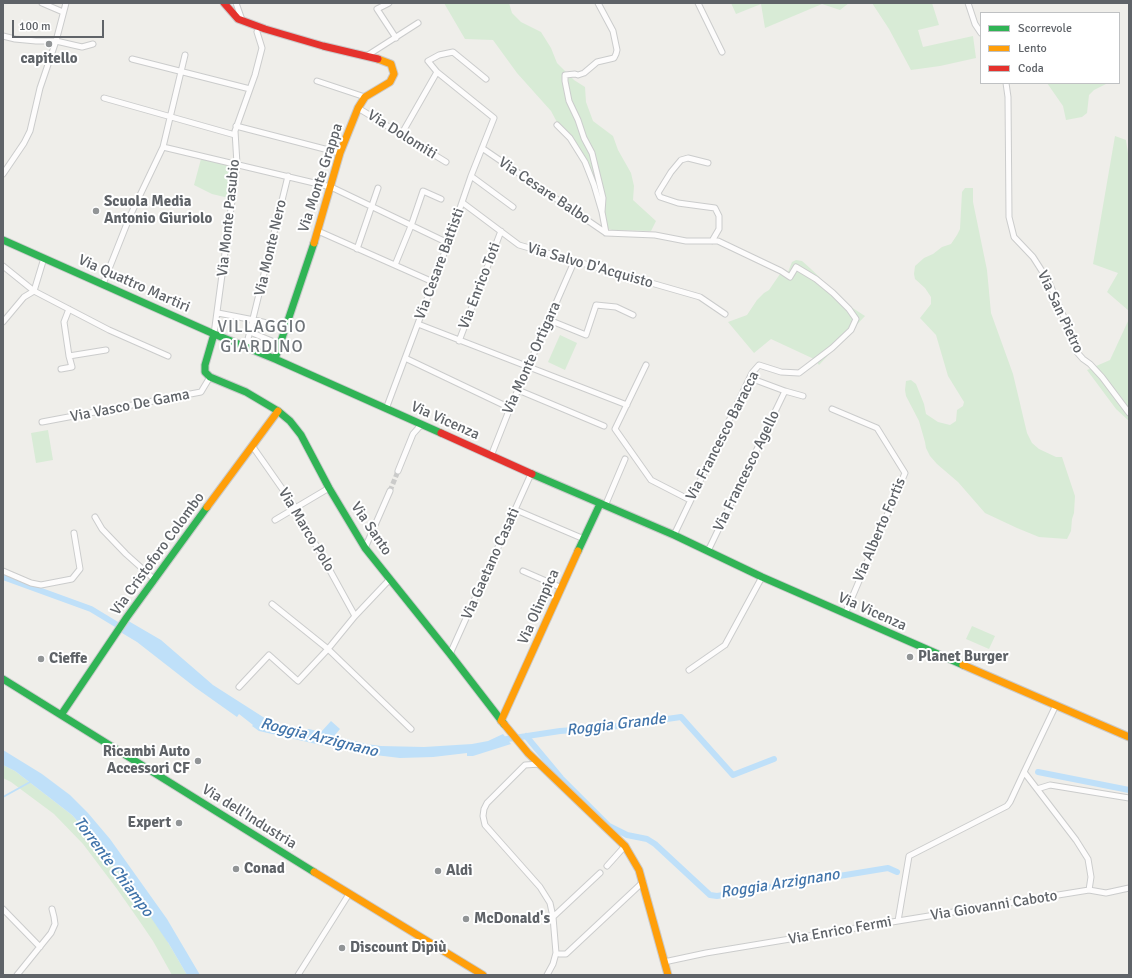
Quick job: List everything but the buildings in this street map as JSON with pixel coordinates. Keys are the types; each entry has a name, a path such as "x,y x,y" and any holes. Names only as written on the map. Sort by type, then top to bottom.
{"street":[{"path":"42,3 63,12"},
{"path":"3,174 24,143 30,131 40,88 56,41 66,3"},
{"name":"Via Monte Grappa","path":"224,3 238,19 265,29 323,46 368,55 380,59 391,64 394,74 390,82 365,97 358,108 340,152 318,231 284,328 275,359"},
{"path":"236,3 242,20"},
{"path":"389,3 378,9 396,38"},
{"path":"598,3 613,31 616,50 614,58 597,62 584,73 578,75 565,75 565,81 569,101 578,120 584,138 592,153 602,198 602,212"},
{"path":"698,3 722,52"},
{"path":"968,3 975,24 980,32"},
{"path":"368,55 418,23"},
{"name":"Via Monte Pasubio","path":"214,334 237,164 235,135 236,126 255,76 262,48 257,32"},
{"path":"3,36 36,41 56,41 82,47 93,44"},
{"path":"401,135 437,72 428,61 439,55 453,52 486,79"},
{"path":"103,284 130,216 163,147 185,55"},
{"path":"132,59 250,89"},
{"name":"Via Cesare Battisti","path":"386,409 463,203 471,176 494,118 437,72"},
{"path":"317,81 365,97"},
{"name":"Via San Pietro","path":"1006,84 1008,104 1009,217 1014,237 1033,257 1049,282 1076,350 1083,359 1102,377 1129,413"},
{"path":"104,98 235,135"},
{"name":"Via Dolomiti","path":"358,108 446,162"},
{"path":"236,126 340,152"},
{"name":"Via Cesare Balbo","path":"557,126 570,138 584,162 594,185 602,212 606,233"},
{"path":"163,147 331,187 448,243"},
{"name":"Via Cesare Balbo","path":"482,148 606,233 655,235 686,241 718,242 781,271"},
{"path":"708,163 688,158 681,160 671,172 658,193 660,197 678,203 715,208 719,216 719,229 712,241"},
{"name":"Via Monte Nero","path":"246,347 254,320 288,176"},
{"path":"471,176 513,207"},
{"path":"357,249 378,188"},
{"path":"395,265 412,226 423,191 441,200"},
{"name":"Via Salvo D'Acquisto","path":"463,203 519,245 700,297 725,314"},
{"path":"318,231 433,282"},
{"name":"Via Enrico Toti","path":"460,341 501,231"},
{"name":"Via Quattro Martiri","path":"3,240 246,347"},
{"path":"3,322 24,297 34,291 44,258"},
{"name":"Via Monte Ortigara","path":"491,456 510,408 574,262"},
{"path":"3,266 34,291 109,330 168,356"},
{"name":"Via Francesco Baracca","path":"674,535 752,373 759,365 781,372 799,373 832,348 851,330 856,318 838,298 816,279 796,267 790,277 781,271"},
{"path":"549,320 586,335 596,305 616,307 633,315"},
{"path":"61,369 72,367 64,322 69,309"},
{"path":"218,313 284,328"},
{"path":"418,324 627,405"},
{"path":"250,332 279,344"},
{"path":"210,377 205,372 205,366 214,334"},
{"name":"Via Vicenza","path":"246,347 531,474 674,535 762,577 845,614 1129,737"},
{"path":"69,356 106,350"},
{"path":"405,358 510,408"},
{"path":"646,365 616,429 651,480 690,500"},
{"name":"Via Santo","path":"210,377 246,392 278,411 290,421 301,434 329,488 365,548 450,654 501,721 528,753 625,846 639,870 668,975"},
{"name":"Via Vasco De Gama","path":"42,422 201,392 210,377"},
{"path":"750,378 803,396"},
{"path":"518,390 604,426"},
{"name":"Via Francesco Agello","path":"708,551 786,391"},
{"name":"Via Alberto Fortis","path":"832,409 877,428 905,473 845,614"},
{"name":"Via Cristoforo Colombo","path":"61,715 127,617 278,411"},
{"path":"398,471 413,434 421,425"},
{"name":"Via Marco Polo","path":"253,447 295,508 355,616"},
{"path":"603,505 625,459"},
{"name":"Via Gaetano Casati","path":"450,654 531,474"},
{"path":"275,520 329,488"},
{"path":"365,548 390,491"},
{"name":"Via Olimpica","path":"501,721 584,539 603,505"},
{"path":"516,510 584,539"},
{"path":"95,517 102,529 126,554 155,580"},
{"path":"3,571 31,583 41,585 72,579 80,569 74,533"},
{"path":"523,571 562,588"},
{"path":"689,670 725,646 762,577"},
{"path":"239,687 269,655 298,681 328,649 355,616 390,579"},
{"path":"272,604 328,649 411,729"},
{"name":"Via dell'Industria","path":"3,679 349,894 483,975"},
{"name":"Via Enrico Fermi","path":"664,962 706,953 898,921 909,856 1006,806 1010,802 1056,705"},
{"path":"528,753 528,760 525,766 487,804 484,809 483,816 485,824 540,887 550,903 553,917 556,952 553,964 547,975"},
{"path":"525,766 541,764"},
{"path":"1024,772 1076,840 1088,859 1091,877 1089,890"},
{"path":"1037,789 1050,785 1129,798"},
{"path":"607,866 625,846"},
{"path":"553,917 600,873"},
{"path":"556,952 559,954 566,954 643,882"},
{"name":"Via Giovanni Caboto","path":"898,921 1089,890 1106,893 1129,888"},
{"path":"298,975 349,894"},
{"path":"3,909 40,947"},
{"path":"17,975 51,933 55,924 52,909"}],"green space":[{"path":"444,3 509,3 512,13 521,22 541,32 551,48 557,63 574,80 585,87 586,102 593,121 613,136 618,150 631,173 634,186 633,200 656,221 651,231 612,230 606,228 591,181 575,147 559,126 551,111 517,73 493,40 465,39"},
{"path":"731,3 849,3 840,10 822,4 765,28 761,4 736,14"},
{"path":"872,3 932,3 939,25 918,30 923,47 973,36 976,58 940,66 911,70 889,29"},
{"path":"1048,84 1106,84 1094,90 1089,95 1087,113 1082,117 1066,120 1063,106"},
{"path":"1115,136 1126,140 1129,160 1129,311 1107,292 1118,273 1093,264"},
{"path":"201,159 234,166 229,198 212,194 194,185"},
{"path":"965,188 973,188 973,202 987,270 991,313 1013,374 1027,433 1032,443 1039,449 1056,457 1062,457 1075,496 1071,531 1067,539 1039,537 985,513 958,482 930,456 926,448 919,421 906,396 906,381 911,380 916,384 924,404 926,414 938,422 950,425 956,421 957,410 963,406 964,402 948,376 936,335 920,318 931,304 931,297 925,288 915,279 914,274 915,266 924,258 933,254 942,247 951,244 957,235 960,229 962,192"},
{"path":"796,260 802,261 848,305 865,316 819,365 814,359 771,339 754,353 728,322 747,315 757,300 769,290 780,274 788,272 792,262"},
{"path":"1129,319 1129,421 1116,409 1087,370 1110,360"},
{"path":"560,335 577,343 565,370 548,362"},
{"path":"48,430 53,460 36,463 31,433"},
{"path":"972,626 995,636 989,649 966,639"},
{"path":"3,765 15,771 72,815 124,878 147,910 162,932 187,975 172,975 153,941 117,889 83,844 54,814 11,782 3,778"}],"water":[{"path":"125,619 161,640 213,685 274,724 301,727 303,729 321,732 331,721 340,729 334,736 381,746 424,747 472,744 488,741 503,734 511,744 473,756 467,756 467,753 433,757 400,758 367,754 341,746 343,750 259,731 239,714 237,717 196,688 137,642 117,630"},
{"path":"3,750 42,774 70,795 88,813 110,839 167,919 200,975 187,975 162,932 147,910 90,835 72,815 15,771 3,765"}],"waterway":[{"name":"Roggia Arzignano","path":"3,577 91,609 124,629"},
{"name":"Roggia Grande","path":"501,740 560,731 603,728 681,717 733,775 774,759"},
{"name":"Roggia Arzignano","path":"526,736 561,778 609,826 627,835 647,839 655,844 710,895 717,896 888,868 897,872"},
{"name":"Roggia Grande","path":"1038,772 1129,790"},
{"path":"3,797 30,782"},
{"name":"Torrente Chiampo","path":"149,913 168,941"}],"tunnel":[{"path":"390,491 398,471"}],"traffic: fast":[{"path":"3,240 441,433"},
{"path":"275,359 314,243"},
{"path":"214,334 205,365 205,372 210,377 246,392 278,411 290,421 301,435 329,488 365,548 504,724"},
{"path":"532,474 674,535 762,577 963,665"},
{"path":"578,551 600,504"},
{"path":"61,715 127,617 207,507"},
{"path":"3,679 314,872"}],"traffic: slow":[{"path":"314,243 340,153 358,108 365,97 390,82 394,74 391,64 378,59"},
{"path":"207,507 278,411"},
{"path":"501,721 578,551"},
{"path":"963,665 1129,737"},
{"path":"504,724 528,753 625,846 639,870 668,975"},
{"path":"314,872 483,975"}],"traffic: jam":[{"path":"224,3 238,19 265,29 323,46 378,59"},
{"path":"441,433 532,474"}],"place":[{"name":"capitello","path":"49,44"},
{"name":"Scuola Media Antonio Giuriolo","path":"96,211"},
{"name":"Planet Burger","path":"910,657"},
{"name":"Cieffe","path":"41,659"},
{"name":"Ricambi Auto Accessori CF","path":"198,761"},
{"name":"Expert","path":"179,823"},
{"name":"Conad","path":"236,869"},
{"name":"Aldi","path":"438,871"},
{"name":"McDonald's","path":"466,919"},
{"name":"Discount Dipiù","path":"342,948"}],"district":[{"name":"VILLAGGIO GIARDINO","path":"262,338"}]}
